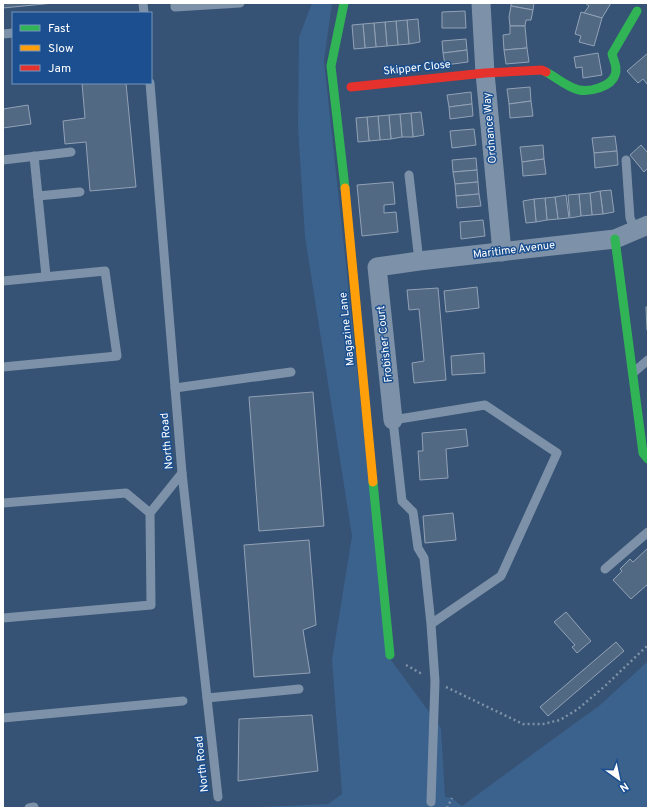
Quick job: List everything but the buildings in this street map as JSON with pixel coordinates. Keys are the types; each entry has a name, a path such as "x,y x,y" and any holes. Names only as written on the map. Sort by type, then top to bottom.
{"street":[{"name":"Magazine Lane","path":"344,3 331,66 345,189 390,655"},
{"name":"Ordnance Way","path":"481,3 485,73 502,252"},
{"name":"Skipper Close","path":"351,87 485,73 542,70 567,85 579,90 597,89 608,84 615,76 616,66 612,54 637,10"},
{"name":"Maritime Avenue","path":"377,267 615,239 642,228"},
{"path":"615,239 643,453 648,459"},
{"name":"Frobisher Court","path":"377,267 393,420"}],"lane":[{"path":"175,3 175,7 240,3"},
{"name":"North Road","path":"150,84 182,473 218,797"},
{"path":"3,160 71,152"},
{"path":"34,156 46,276"},
{"path":"626,160 630,218 642,228"},
{"path":"409,175 419,261"},
{"path":"38,196 80,192"},
{"path":"3,281 105,270 117,356 3,367"},
{"path":"633,374 648,360"},
{"path":"175,388 291,372"},
{"path":"431,624 501,576 557,452 485,405 393,420 402,501 413,512 418,548 424,558 431,624 435,681 431,802"},
{"path":"3,618 151,605 150,513 182,473"},
{"path":"3,503 126,493 150,513"},
{"path":"605,569 648,532"},
{"path":"207,698 299,689"},
{"path":"3,718 183,701"},
{"path":"29,808 34,808"}],"path":[{"path":"390,655 417,672 523,724 543,724 560,720 578,708 605,686 648,645"},
{"path":"447,808 452,798"}],"water":[{"path":"312,3 332,3 324,61 388,656 441,728 445,797 452,798 462,806 599,706 648,661 648,808 238,808 328,804 342,794 332,660 352,536 305,237 298,128 299,37"}],"traffic: fast":[{"path":"344,3 331,66 345,188"},
{"path":"546,72 566,85 579,90 589,90 605,86 613,79 615,75 616,70 612,54 637,11"},
{"path":"615,239 643,453 648,459"},
{"path":"373,482 390,655"}],"traffic: slow":[{"path":"345,188 373,482"}],"traffic: jam":[{"path":"351,87 485,73 542,70 546,72"}]}
